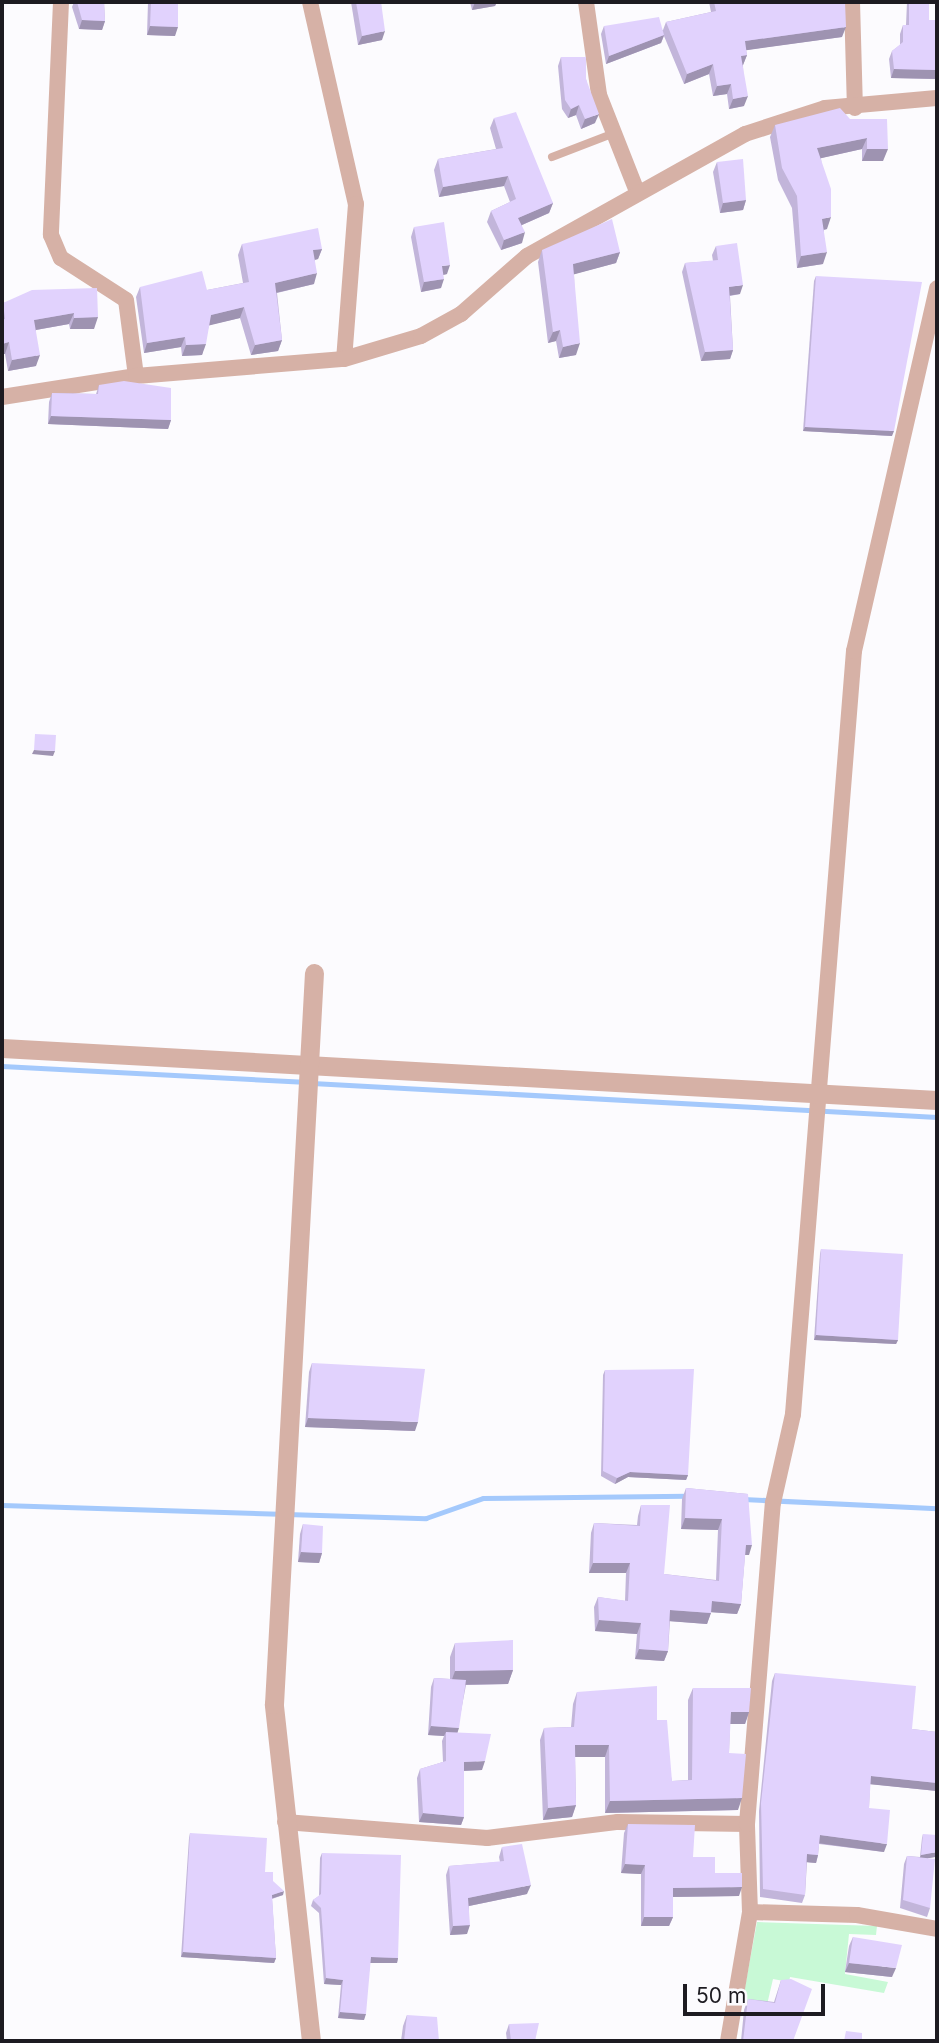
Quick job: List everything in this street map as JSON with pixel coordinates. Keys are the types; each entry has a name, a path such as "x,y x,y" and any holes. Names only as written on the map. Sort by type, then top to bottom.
{"street":[{"path":"61,2 51,235 61,258 126,300 136,376"},
{"path":"310,2 356,204 344,359"},
{"path":"586,2 599,95 612,134 638,194"},
{"path":"852,2 855,108"},
{"path":"2,397 136,376 344,359 421,335 461,314 527,256 745,134 825,108 855,108 937,98"},
{"path":"728,2041 750,1912 747,1824 773,1503 793,1414 854,652 937,288"},
{"path":"311,2041 285,1822 275,1645 306,1066 314,973"},
{"path":"2,1048 937,1100"},
{"path":"285,1822 487,1838 618,1822 747,1824"},
{"path":"750,1912 857,1916 937,1929"}],"lane":[{"path":"552,157 612,134"}],"green space":[{"path":"757,1922 877,1926 876,1935 849,1934 845,1974 888,1982 884,1993 790,1977 789,1982 773,1979 766,2009 742,2003"}],"building":[{"path":"77,2 104,2 105,21 82,20"},
{"path":"151,2 178,2 178,27 150,26"},
{"path":"356,2 381,2 385,31 362,36"},
{"path":"714,2 845,2 846,27 745,41 747,55 741,56 748,96 733,99 731,84 717,86 713,64 687,74 666,22 716,11"},
{"path":"909,2 929,2 929,20 937,20 937,70 894,69 892,51 903,42 903,25 909,25"},
{"path":"659,17 664,35 609,56 604,26"},
{"path":"561,57 586,57 586,79 599,114 585,119 579,105 571,109 565,100"},
{"path":"840,108 850,119 887,119 888,149 867,149 867,138 817,148 831,189 831,217 822,219 827,252 801,256 797,196 782,168 775,125"},
{"path":"516,112 553,203 518,218 525,232 504,240 491,211 516,199 508,176 443,187 438,159 503,148 494,118"},
{"path":"743,159 746,200 723,203 717,162"},
{"path":"612,219 620,252 573,264 580,343 563,347 560,330 553,332 542,250"},
{"path":"444,222 450,265 442,266 444,279 424,282 414,227"},
{"path":"318,228 322,249 313,250 317,273 275,283 282,340 255,345 244,307 211,315 206,344 186,345 185,337 147,343 140,287 202,271 207,290 249,282 242,244"},
{"path":"737,243 743,285 729,287 733,350 705,352 685,263 718,260 716,246"},
{"path":"816,276 922,282 894,431 805,427"},
{"path":"97,288 98,317 74,318 74,313 34,320 40,355 12,360 9,342 2,344 2,320 5,319 3,303 32,290"},
{"path":"124,381 171,388 171,420 51,416 52,393 98,394 99,385"},
{"path":"35,734 56,735 55,751 34,750"},
{"path":"821,1249 903,1254 898,1340 816,1335"},
{"path":"312,1363 425,1369 418,1422 308,1418"},
{"path":"694,1369 688,1475 630,1472 617,1478 603,1471 605,1370"},
{"path":"686,1488 748,1494 752,1545 746,1545 741,1604 712,1601 711,1613 670,1610 668,1651 639,1649 641,1623 599,1620 598,1597 628,1601 630,1563 593,1563 594,1523 640,1526 641,1505 670,1505 664,1574 719,1581 722,1519 685,1518"},
{"path":"303,1524 323,1526 322,1553 301,1552"},
{"path":"513,1640 513,1670 455,1671 455,1643"},
{"path":"775,1673 916,1686 912,1729 937,1732 937,1783 871,1776 869,1808 890,1810 887,1844 820,1835 818,1855 807,1854 805,1895 763,1889 761,1803"},
{"path":"434,1678 466,1680 459,1728 431,1726"},
{"path":"657,1686 657,1720 667,1720 672,1781 692,1780 693,1688 751,1688 749,1712 731,1712 729,1753 746,1754 742,1798 610,1801 609,1745 575,1745 576,1805 548,1808 544,1728 574,1727 577,1692"},
{"path":"446,1732 491,1734 485,1761 464,1762 464,1817 423,1813 420,1769 446,1761"},
{"path":"628,1824 695,1825 693,1857 715,1857 715,1873 742,1873 742,1887 673,1888 673,1917 644,1917 645,1865 625,1864"},
{"path":"190,1833 267,1838 265,1872 273,1872 273,1881 284,1891 272,1895 276,1958 183,1952"},
{"path":"923,1834 937,1835 937,1852 921,1855"},
{"path":"522,1844 531,1885 468,1898 470,1925 453,1926 449,1866 504,1861 502,1847"},
{"path":"322,1853 401,1855 398,1958 371,1957 366,2014 340,2012 343,1980 326,1978 321,1908 313,1900 321,1894"},
{"path":"907,1856 935,1859 930,1908 903,1900"},
{"path":"853,1937 902,1945 896,1968 849,1963"},
{"path":"791,1979 812,1989 793,2041 743,2041 748,1999 775,2003 781,1980"},
{"path":"407,2015 437,2017 439,2041 404,2041"},
{"path":"539,2023 535,2041 511,2041 509,2024"},
{"path":"846,2031 862,2033 862,2041 844,2041"}],"waterway":[{"path":"2,1066 303,1082"},
{"path":"312,1083 937,1117"},
{"path":"2,1505 426,1518 483,1498 687,1496"},
{"path":"743,1499 937,1508"}]}
